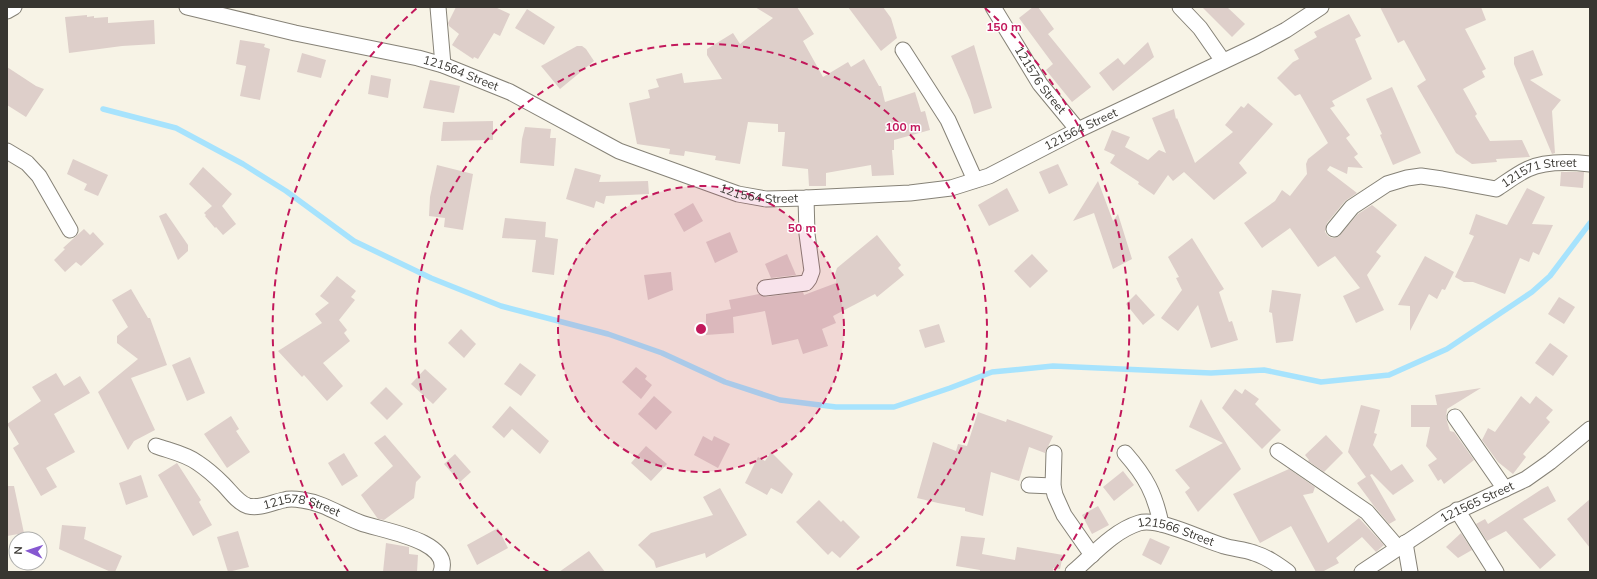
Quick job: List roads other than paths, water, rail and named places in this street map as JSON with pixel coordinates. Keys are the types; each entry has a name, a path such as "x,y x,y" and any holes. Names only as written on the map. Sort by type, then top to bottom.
{"street":[{"path":"7,11 14,7"},
{"name":"121564 Street","path":"187,7 295,33 404,55 443,65 510,92 619,151 738,194 766,199 910,193 951,188 989,176 1078,130 1286,30 1321,7"},
{"path":"438,7 443,65"},
{"name":"121576 Street","path":"993,7 1040,84 1078,130"},
{"path":"1180,7 1200,28 1223,61"},
{"path":"903,50 948,120 975,180"},
{"path":"7,151 27,164 39,176 70,230"},
{"name":"121571 Street","path":"1334,229 1352,207 1387,184 1407,178 1421,176 1496,189 1523,171 1538,166 1558,164 1590,164"},
{"path":"765,288 806,283 809,279 812,271 806,198"},
{"path":"1455,417 1505,490"},
{"name":"121565 Street","path":"1362,572 1457,510 1505,490 1532,475 1590,429"},
{"name":"121578 Street","path":"156,446 189,457 197,462 222,483 242,503 250,506 258,507 290,499 315,502 361,523 420,540 437,554 441,561 441,572"},
{"path":"1278,451 1367,512 1402,545 1410,572"},
{"path":"1054,453 1053,486 1064,515 1092,555"},
{"path":"1125,454 1142,473 1148,484 1157,504 1161,524"},
{"path":"1029,485 1053,486"},
{"path":"1457,510 1496,572"},
{"name":"121566 Street","path":"1073,572 1119,532 1138,523 1152,521 1223,546 1253,552 1273,561 1288,572"}],"waterway":[{"path":"103,109 176,128 243,164 286,191 354,241 431,278 501,306 608,334 662,353 725,382 780,400 836,407 894,407 992,372 1053,366 1211,373 1264,370 1321,382 1389,375 1447,349 1532,292 1550,276 1590,223"}]}
